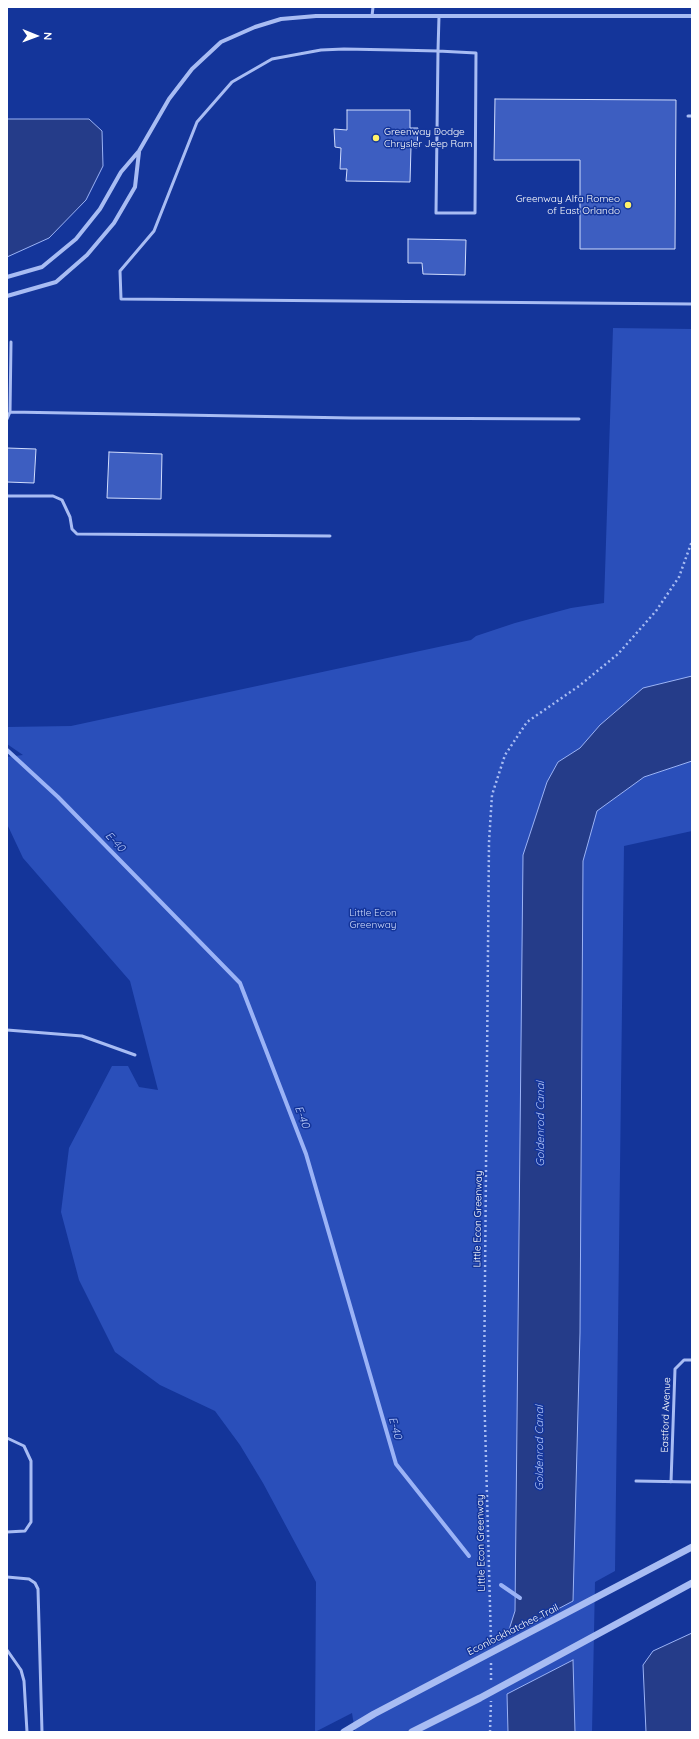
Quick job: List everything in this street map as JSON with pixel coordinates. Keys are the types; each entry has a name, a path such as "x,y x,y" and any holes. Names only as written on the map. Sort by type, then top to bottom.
{"street":[{"path":"7,277 42,267 76,239 100,209 121,172 140,152 169,99 192,69 221,42 255,27 281,19 316,16 692,16"},
{"path":"7,296 56,282 87,255 114,223 135,187 140,152"},
{"name":"Econlockhatchee Trail","path":"344,1732 374,1714 596,1599 692,1547"},
{"path":"412,1732 480,1698 692,1583"}],"lane":[{"path":"372,16 373,7"},
{"path":"439,16 438,51 436,213 475,213 476,52 438,51 344,49 321,50 272,59 232,82 197,122 154,231 120,272 121,299 692,304"},
{"path":"7,419 10,412 11,342"},
{"path":"10,412 352,418 579,418"},
{"path":"7,496 53,496 62,500 70,517 72,529 78,534 330,536"},
{"path":"7,1030 82,1036 135,1056"},
{"name":"Eastford Avenue","path":"671,1482 675,1369 684,1360 692,1360"},
{"path":"7,1438 24,1446 31,1462 30,1522 25,1531 7,1532"},
{"path":"636,1481 692,1482"},
{"path":"7,1577 29,1579 35,1583 38,1589 42,1732"},
{"path":"7,1650 21,1670 24,1681 26,1732"}],"path":[{"name":"Little Econ Greenway","path":"491,1646 484,1386 489,842 492,795 505,755 527,722 579,686 618,654 656,611 679,577 692,541"},
{"path":"491,1661 491,1684"},
{"path":"490,1732 491,1699"}],"green space":[{"name":"Little Econ Greenway","path":"613,328 692,329 692,831 624,846 615,1571 595,1582 592,1732 355,1732 352,1713 315,1732 316,1582 263,1483 240,1445 215,1411 160,1385 115,1352 79,1280 61,1212 69,1148 112,1066 128,1066 139,1087 158,1090 130,981 23,858 7,824 7,757 23,755 7,744 7,727 71,726 471,640 476,636 515,623 571,608 604,603"}],"water":[{"path":"7,119 89,119 102,131 103,166 86,200 49,238 7,257"},
{"name":"Goldenrod Canal","path":"692,676 692,761 644,777 597,811 583,861 580,1333 573,1601 507,1636 515,1611 523,855 547,782 558,762 580,748 600,725 643,688"},
{"path":"692,1633 692,1732 646,1732 643,1665 653,1651"},
{"path":"573,1660 575,1732 508,1732 507,1694"}],"building":[{"name":"Greenway Alfa Romeo of East Orlando","path":"495,99 676,100 675,249 580,249 580,160 494,160"},
{"name":"Greenway Dodge Chrysler Jeep Ram","path":"347,110 410,110 410,128 418,128 417,148 411,147 410,182 346,181 347,169 340,169 341,148 335,147 334,129 347,130"},
{"path":"408,239 466,240 465,275 423,274 422,263 408,263"},
{"path":"7,448 36,449 34,483 7,482"},
{"path":"109,452 162,454 161,499 107,498"}],"waterway":[{"name":"E-40","path":"7,750 58,797 240,983 306,1154 396,1464 469,1556"},
{"name":"E-40","path":"501,1585 520,1598"}],"place":[{"name":"Greenway Dodge Chrysler Jeep Ram","path":"376,138"},
{"name":"Greenway Alfa Romeo of East Orlando","path":"628,205"}]}
